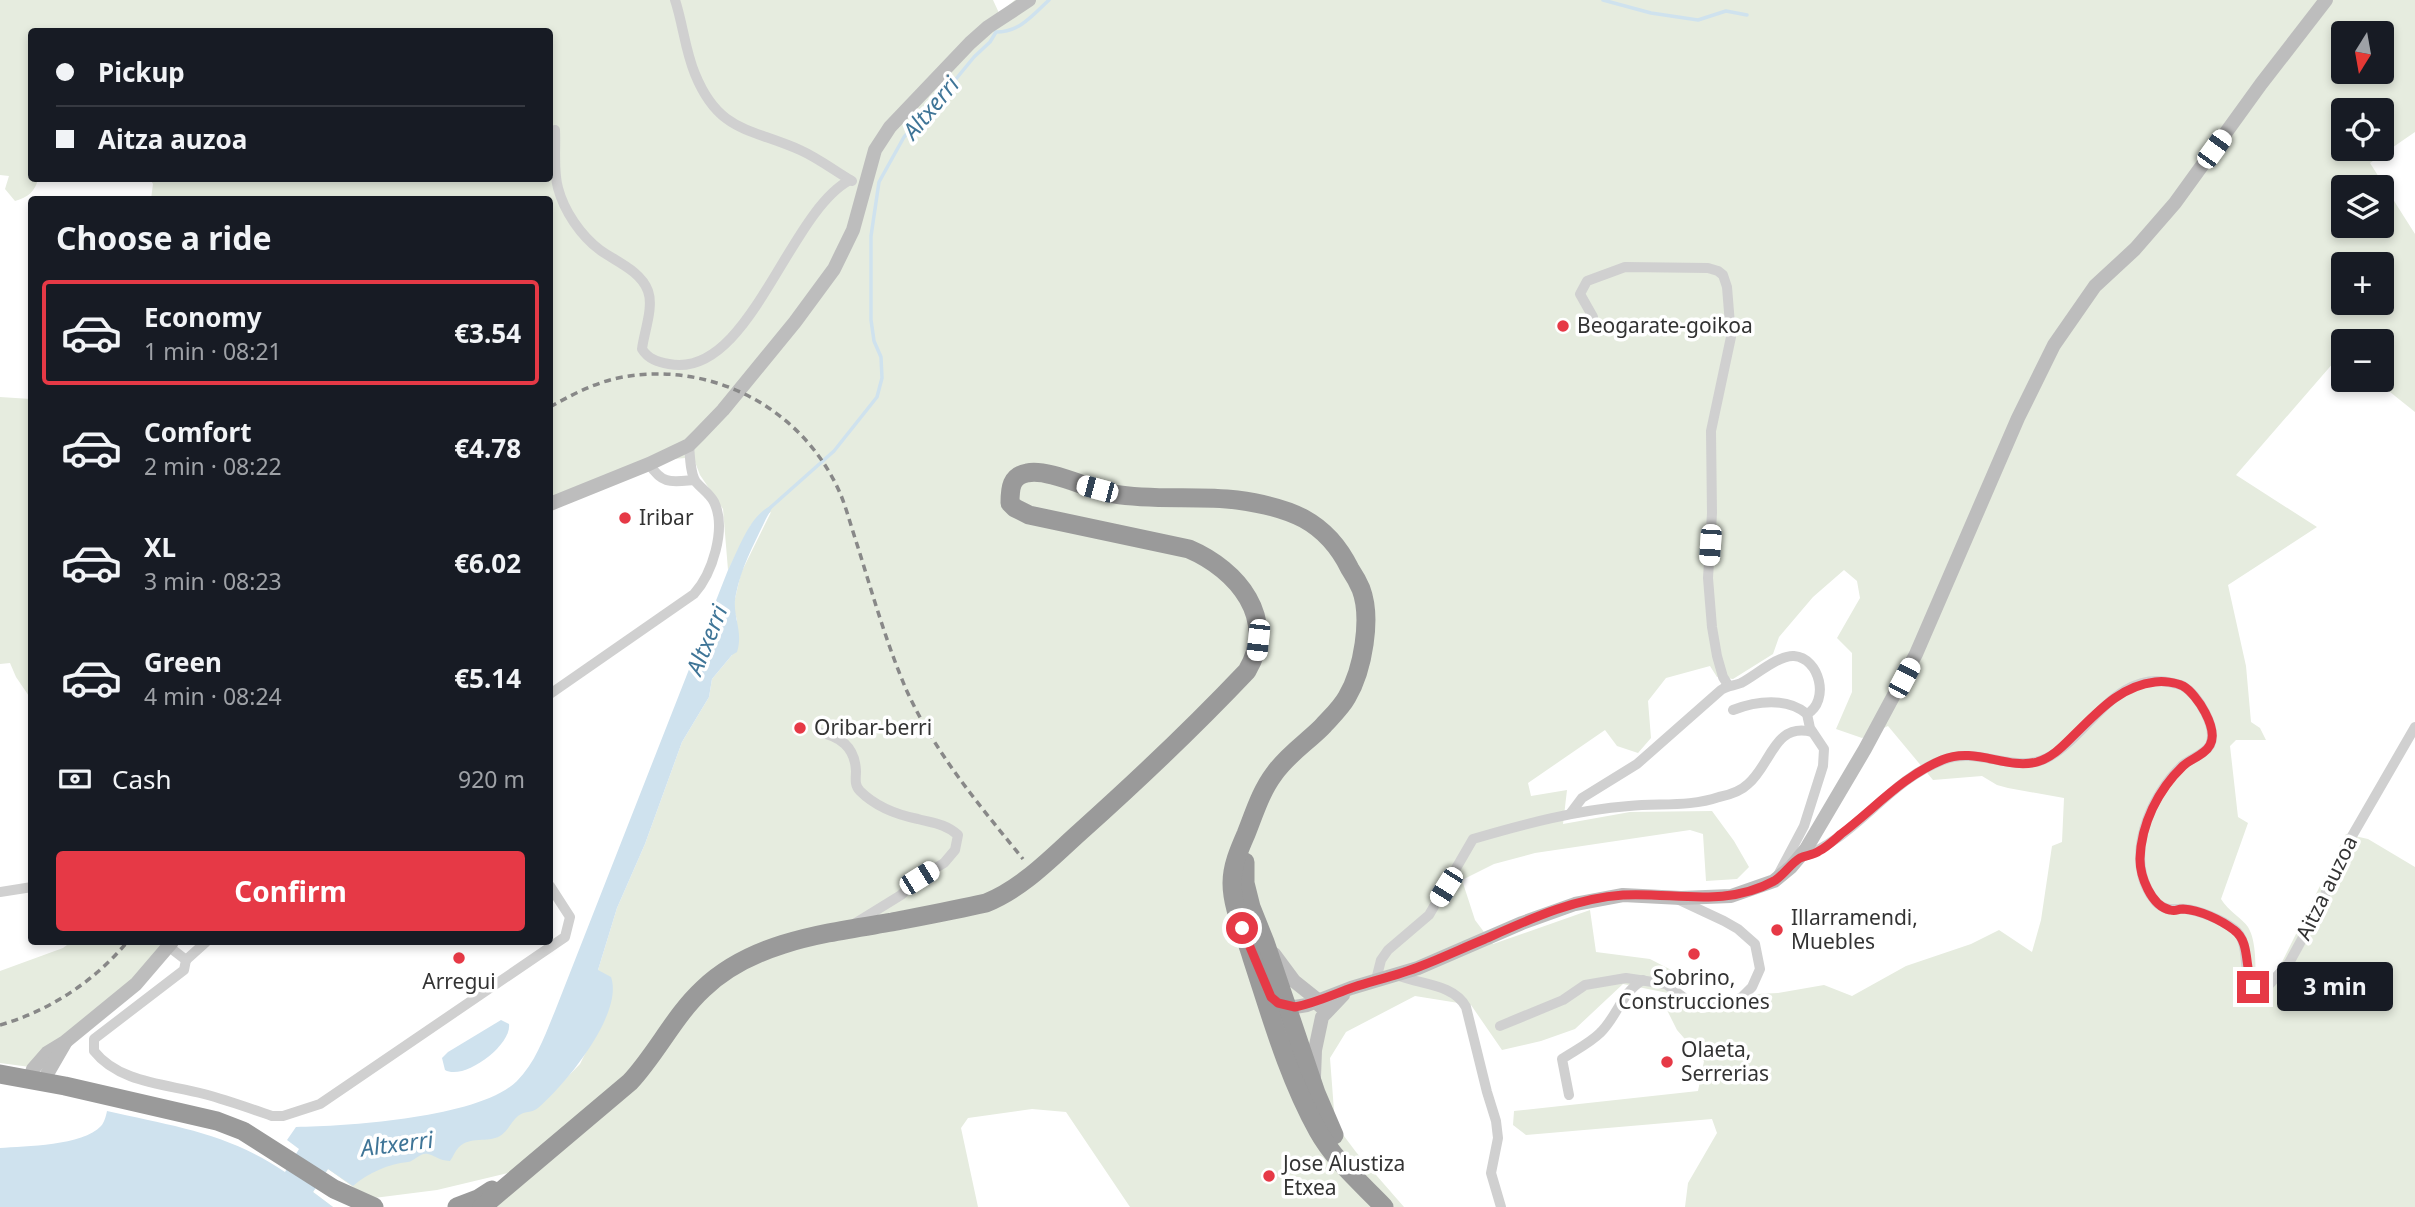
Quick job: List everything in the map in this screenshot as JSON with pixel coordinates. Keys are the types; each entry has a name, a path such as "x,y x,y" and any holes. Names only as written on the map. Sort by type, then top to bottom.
{"highway":[{"path":"457,1207 476,1204 536,1161 631,1082 647,1064 687,1005 704,988 751,957 782,944 848,929 986,904 1010,892 1031,877 1108,807 1247,671 1257,654 1257,627 1250,603 1237,581 1223,567 1189,550 1029,515 1010,503 1013,482 1017,476 1025,473 1042,473 1114,494 1208,496 1270,504 1311,521 1340,548 1362,591 1364,652 1357,678 1346,699 1320,729 1288,757 1272,776 1235,861 1232,883 1237,910 1257,944 1271,997 1287,1006 1282,1025 1307,1092"},
{"path":"1257,944 1287,1063 1380,1203"},
{"path":"0,1074 217,1121 243,1131 334,1189 374,1207"},
{"path":"334,1189 351,1207"}],"main road":[{"path":"553,503 689,445 723,410 821,288 845,250 875,150 896,121 970,43 988,27 1029,0"},
{"path":"1287,1006 1293,1000 1316,998 1418,968 1522,923 1574,904 1623,895 1673,898 1731,896 1775,880 1799,858 1866,749 1916,654 1951,579 1998,464 2054,345 2095,286 2135,248 2175,203 2269,73 2326,0"},
{"path":"1257,944 1294,981 1316,998 1322,1017 1307,1092"},
{"path":"36,1080 33,1069 47,1053 65,1042 136,984 169,945"},
{"path":"1322,1017 1351,988"},
{"path":"36,1080 57,1057 65,1042"},
{"path":"57,1057 65,1086"}],"street":[{"path":"675,0 696,76 724,117 741,129 801,150 864,188"},
{"path":"555,130 558,187 567,211 598,249 624,265 647,288 650,299 642,349 653,359 677,365 694,363 735,334 753,312 810,221 841,184 849,180"},
{"path":"1593,317 1580,293 1587,281 1625,267 1708,268 1718,271 1726,282 1731,337 1711,431 1712,513 1708,578 1717,656 1728,685"},
{"path":"553,692 694,594 705,582 719,536 718,514 713,501 694,480 689,445"},
{"path":"649,464 657,476 667,482 694,480"},
{"path":"1570,814 1581,798 1637,764 1728,685 1741,682 1782,657 1802,658 1810,663 1819,680 1820,691 1815,709 1807,714"},
{"name":"Aitza auzoa","path":"1799,858 1819,852 1895,788 1942,760 1965,754 2035,763 2059,750 2118,694 2141,683 2162,681 2183,686 2199,703 2209,720 2211,744 2207,750 2185,764 2165,786 2154,805 2144,831 2140,862 2145,883 2164,908 2172,911 2185,909 2209,916 2235,930 2244,939 2248,976 2253,987 2259,990 2266,988 2288,964 2318,910 2348,843 2415,727"},
{"path":"1733,710 1754,702 1782,704 1801,709 1807,714 1812,732 1824,748 1823,766 1804,826 1775,880"},
{"path":"818,732 838,737 848,747 856,766 856,786 861,792 889,810 943,825 958,835 955,850 944,863 848,929"},
{"path":"1376,980 1381,960 1388,950 1429,915 1473,839 1570,814 1629,806 1687,804 1718,798 1749,784 1779,739 1787,732 1812,732"},
{"path":"0,892 28,888"},
{"path":"202,945 186,960 184,970 94,1039 94,1051 104,1063 122,1074 206,1094 272,1116 283,1116 320,1104 565,937 570,917 553,891"},
{"path":"1500,1026 1563,1000 1585,985 1626,978 1666,984 1688,1001 1702,1005 1729,1003 1742,997 1752,987 1760,969 1755,944 1738,929 1673,898"},
{"path":"171,945 186,960"},
{"path":"1396,974 1445,989 1462,1000 1466,1007 1496,1121 1498,1138 1491,1172 1501,1207"},
{"path":"1569,1095 1562,1059 1601,1032 1623,998 1643,980"}],"shaded area":[{"path":"0,0 993,0 999,13 1015,0 2415,0 2415,132 2394,146 2394,98 2331,98 2331,161 2373,161 2370,163 2378,175 2331,175 2331,238 2394,238 2394,201 2415,234 2415,412 2390,392 2394,392 2394,329 2331,329 2331,366 2236,475 2317,527 2228,585 2246,666 2251,722 2260,728 2266,740 2236,740 2230,746 2238,817 2248,823 2221,899 2248,927 2254,947 2256,984 2265,983 2279,968 2346,834 2368,839 2415,867 2415,1207 1685,1207 1688,1183 1717,1133 1712,1119 1526,1135 1513,1125 1514,1111 1698,1091 1704,1061 1677,1030 1666,1008 1679,1003 1701,1013 1731,1009 1757,994 1824,985 1852,996 1906,966 1971,944 1999,930 2032,952 2041,920 2052,846 2062,842 2064,798 2008,788 1982,776 1933,780 1888,726 1862,738 1836,729 1852,692 1852,653 1837,638 1860,598 1857,581 1844,570 1813,597 1779,637 1773,654 1733,679 1717,677 1710,666 1666,678 1648,701 1651,738 1638,753 1617,746 1605,730 1528,783 1531,796 1567,790 1563,824 1630,812 1712,811 1749,867 1737,879 1706,881 1703,834 1690,830 1535,853 1494,864 1462,880 1475,920 1493,944 1590,910 1596,952 1650,959 1679,974 1668,993 1623,984 1575,1029 1541,1041 1502,1050 1471,1005 1415,996 1346,1032 1330,1058 1335,1124 1404,1207 1130,1207 1066,1112 1032,1109 968,1118 961,1128 978,1207 489,1207 508,1173 437,1190 374,1198 367,1197 328,1169 313,1192 333,1207 287,1207 323,1165 544,1101 580,1064 591,1042 598,970 617,908 645,844 682,742 709,697 712,679 732,655 737,620 733,607 741,573 771,512 751,525 728,570 723,509 700,475 695,462 686,458 672,459 553,507 553,196 151,196 152,182 553,182 553,28 28,28 28,182 37,182 30,193 15,201 5,189 9,176 0,175"},
{"path":"0,397 28,399 28,695 10,663 0,664"},
{"path":"67,945 173,945 30,1067 0,1063 0,971"}],"water":[{"path":"774,504 738,584 735,602 739,637 737,652 712,679 709,697 682,742 645,844 617,908 598,970 611,977 613,992 609,1010 590,1048 563,1083 538,1108 518,1116 500,1136 463,1144 450,1161 422,1154 411,1161 379,1170 353,1186 328,1169 313,1192 333,1207 0,1207 0,1148 53,1144 81,1138 101,1126 107,1111 199,1132 242,1148 285,1172 299,1149 287,1140 296,1127 379,1122 444,1112 499,1094 517,1081 535,1057 548,1029 728,570 752,524 765,509"},
{"path":"501,1020 509,1024 508,1032 495,1051 474,1066 453,1072 445,1070 442,1058 448,1052"}],"waterway":[{"name":"Altxerri","path":"771,507 834,451 877,397 882,378 881,357 874,341 871,320 871,236 879,182 904,137 996,32 1019,26 1049,0"},
{"path":"1603,0 1651,13 1698,20 1726,11 1747,15"}],"railway":[{"path":"553,405 585,389 623,377 657,374 690,377 721,385 751,398 779,415 803,437 824,463 840,493 891,652 917,712 959,778 1023,859"},
{"path":"0,1025 36,1012 70,993 101,969 124,945"}],"place":[{"name":"Beogarate-goikoa","path":"1563,326"},
{"name":"Iribar","path":"625,518"},
{"name":"Oribar-berri","path":"800,728"},
{"name":"Illarramendi, Muebles","path":"1777,930"},
{"name":"Sobrino, Construcciones","path":"1694,954"},
{"name":"Arregui","path":"459,958"},
{"name":"Olaeta, Serrerias","path":"1667,1062"},
{"name":"Jose Alustiza Etxea","path":"1269,1176"}],"route":[{"path":"1242,928 1271,997 1278,1003 1295,1007 1418,968 1522,923 1574,904 1623,895 1681,898 1731,896 1774,881 1799,858 1819,852 1895,788 1942,760 1965,754 2035,763 2059,750 2118,694 2141,683 2162,681 2183,686 2199,703 2209,720 2212,735 2207,750 2185,764 2165,786 2154,805 2144,831 2140,862 2145,883 2164,908 2172,911 2185,909 2209,916 2235,930 2244,939 2248,976 2253,987"}]}
